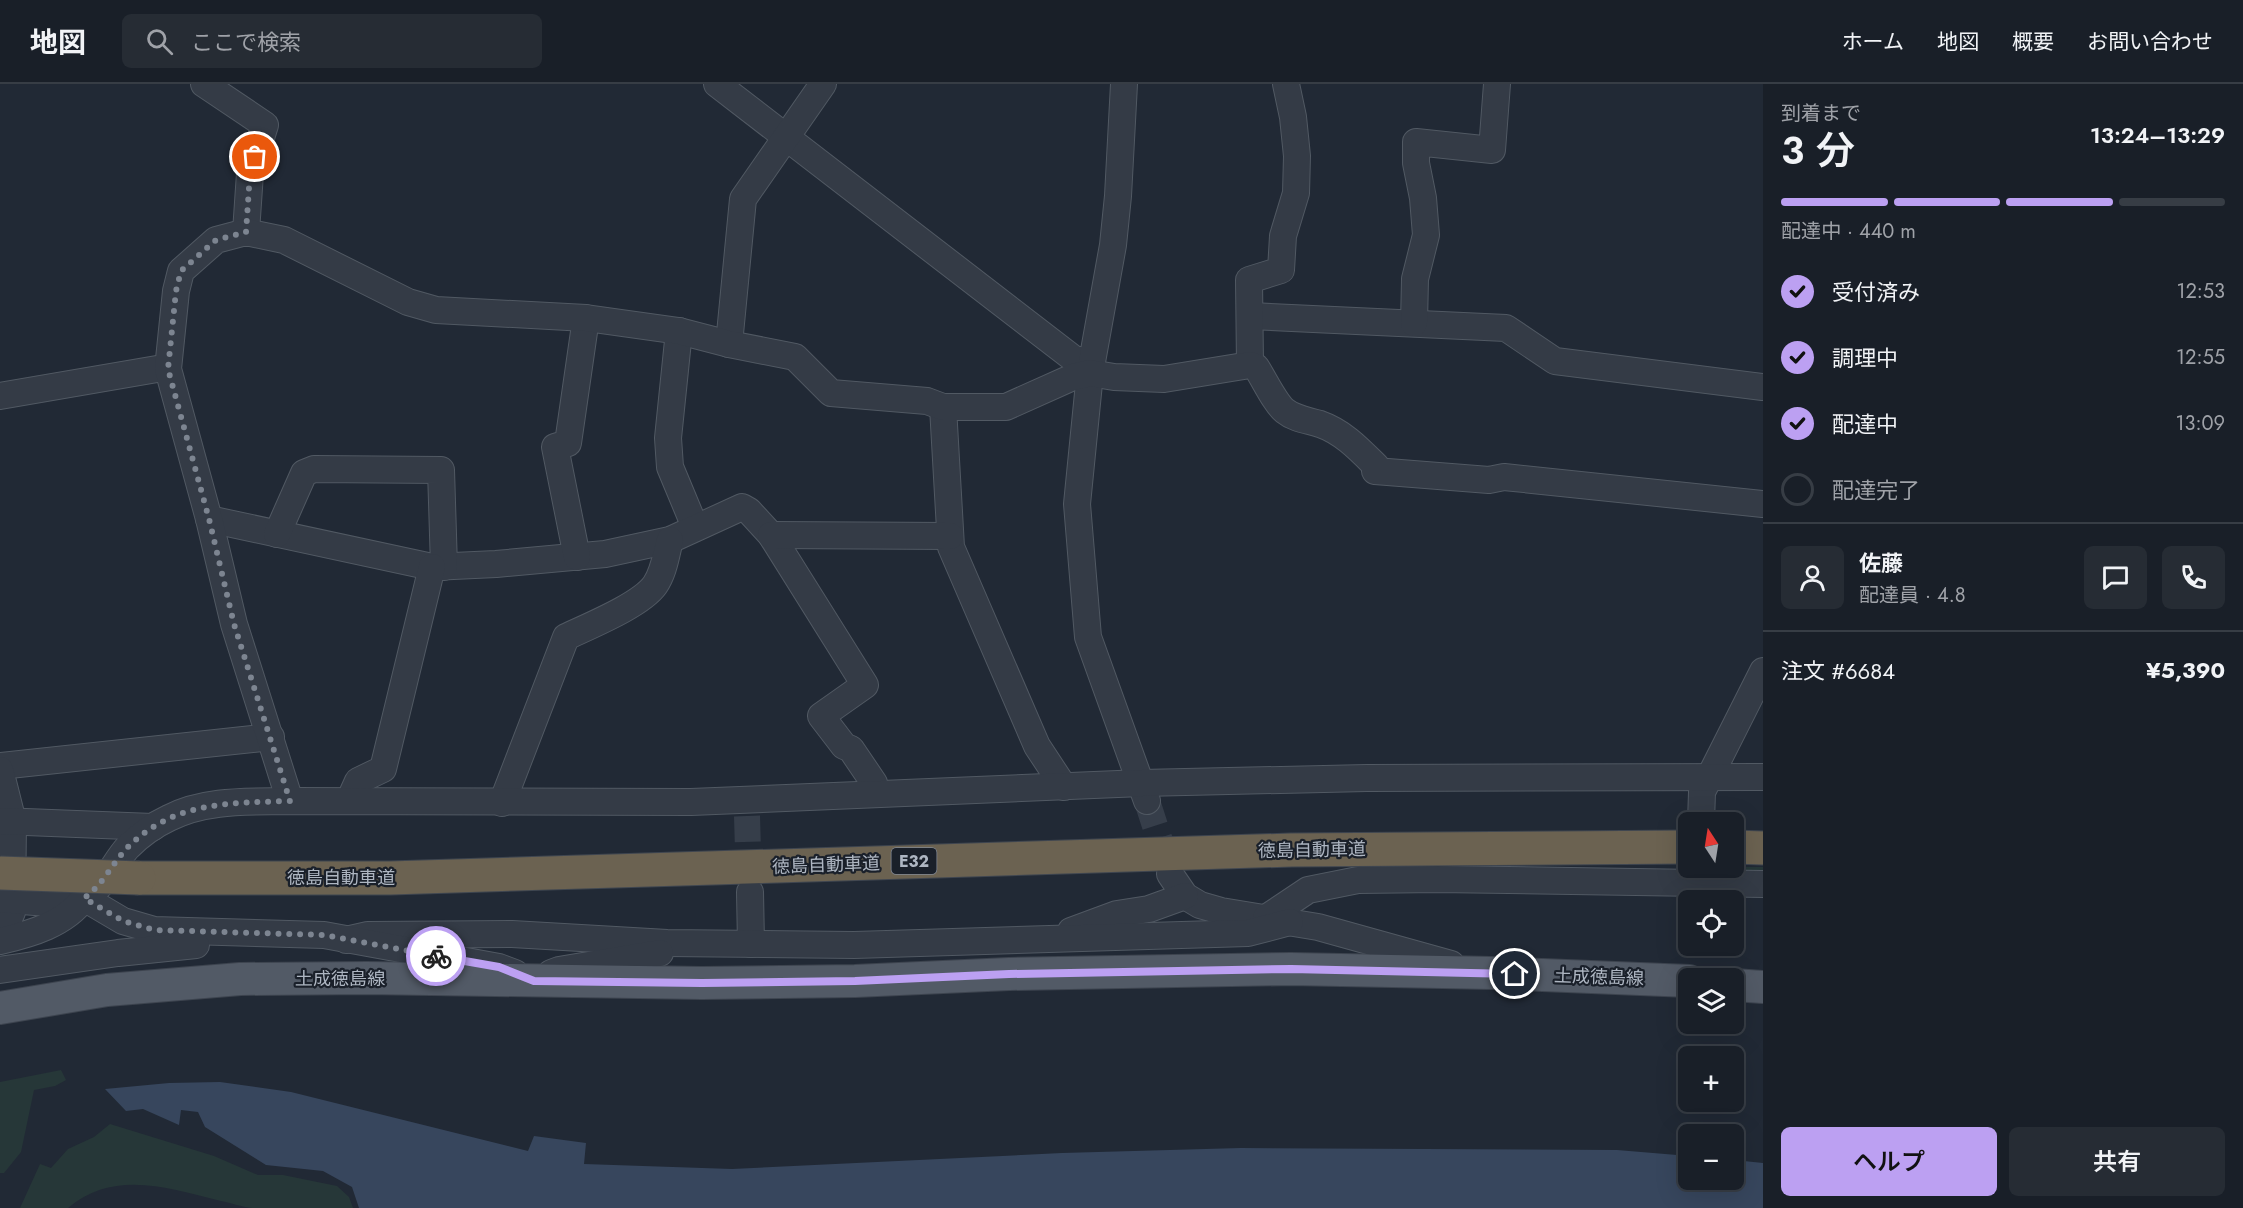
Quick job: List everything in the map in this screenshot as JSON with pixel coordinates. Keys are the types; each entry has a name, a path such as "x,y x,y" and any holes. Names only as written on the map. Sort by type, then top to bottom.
{"highway":[{"name":"徳島自動車道","path":"4,891 139,878 390,878 1291,850 1678,847"},
{"path":"1744,847 1763,848"}],"main road":[{"name":"土成徳島線","path":"0,1008 107,990 240,979 702,983 1291,969 1492,973 1678,981"},
{"path":"1744,986 1763,987"}],"street":[{"path":"204,84 265,125 250,173 246,232"},
{"path":"717,84 1074,359 1091,368 1114,377 1164,379 1250,365 1256,367 1283,410 1302,420 1337,432 1355,445 1376,466 1375,471 1489,480 1504,477 1763,504"},
{"path":"729,344 743,199 823,84"},
{"path":"1124,84 1122,150 1114,236 1091,368 1077,504 1088,637 1145,792"},
{"path":"1250,365 1249,280 1281,270 1283,236 1296,193 1297,156 1293,117 1286,84"},
{"path":"1414,323 1415,279 1426,236 1423,198 1416,163 1416,142 1492,150 1497,84"},
{"path":"290,801 234,624 209,519 168,369 176,291 181,271 216,240 246,232 284,240 408,303 436,310 586,318 679,331 795,357 831,393 927,400 943,407 1006,407 1091,368"},
{"path":"1251,316 1506,328 1555,361 1763,387"},
{"path":"577,557 555,447 568,443 586,318"},
{"path":"679,331 668,438 670,467 695,527"},
{"path":"0,396 168,369"},
{"path":"943,407 951,547 1037,746 1064,787"},
{"path":"277,534 304,473 314,470 441,470 438,567 383,769 358,781 349,801"},
{"path":"209,519 438,567 605,554 670,540 742,507 749,511 771,535 865,685 821,716 844,746 851,749 874,783 876,793"},
{"path":"771,535 950,536"},
{"path":"502,802 566,637 631,605 654,586 662,571 670,540"},
{"path":"1701,812 1702,792 1763,671"},
{"path":"0,940 9,924 4,891 7,821 0,768 271,737"},
{"path":"383,769 398,785 406,802"},
{"path":"0,940 15,938 52,924 74,912 84,898 100,885 128,847 153,827 188,810 228,803 290,801 691,802 747,808 876,793 1064,787 1145,792 1367,778 1763,777"},
{"path":"7,821 153,827"},
{"path":"1170,874 1185,896 1221,911 1317,927 1427,959 1492,973"},
{"path":"346,940 368,935 512,934 691,943 854,945 1248,933 1278,920 1308,890 1358,880 1678,875"},
{"path":"1722,878 1763,884"},
{"path":"4,891 60,902 84,898 123,921 154,930 324,935 499,967 534,981 559,970 673,950 691,943"},
{"path":"750,892 751,944"},
{"path":"1048,940 1117,914 1149,909 1185,896"},
{"path":"0,970 118,953 219,943 258,934"}],"shaded area":[{"path":"1744,867 1763,867 1763,875 1744,875"},
{"path":"61,1070 66,1080 55,1086 34,1090 21,1152 4,1173 0,1173 0,1082"},
{"path":"110,1124 214,1156 258,1175 283,1175 337,1186 349,1197 353,1208 252,1208 162,1187 123,1185 86,1196 68,1208 20,1208 40,1164 51,1168 68,1149 94,1137"}],"water":[{"path":"220,1082 291,1092 528,1151 534,1136 586,1143 584,1164 732,1169 1062,1153 1241,1148 1617,1150 1678,1155 1678,1190 1744,1190 1744,1161 1763,1163 1763,1208 359,1208 352,1187 323,1171 266,1165 205,1127 198,1112 181,1110 179,1125 143,1109 126,1111 105,1089 169,1083"}],"tunnel":[{"path":"1147,801 1169,869"},
{"path":"747,816 749,885"}],"way so far":[{"path":"255,157 250,173 246,232 216,240 181,271 176,291 168,369 209,519 234,624 290,801 228,803 188,810 170,818 153,827 128,847 100,885 84,898 123,921 154,930 324,935 436,956"}],"route":[{"path":"436,956 499,967 534,981 702,983 855,981 1009,974 1291,969 1515,974"}]}
